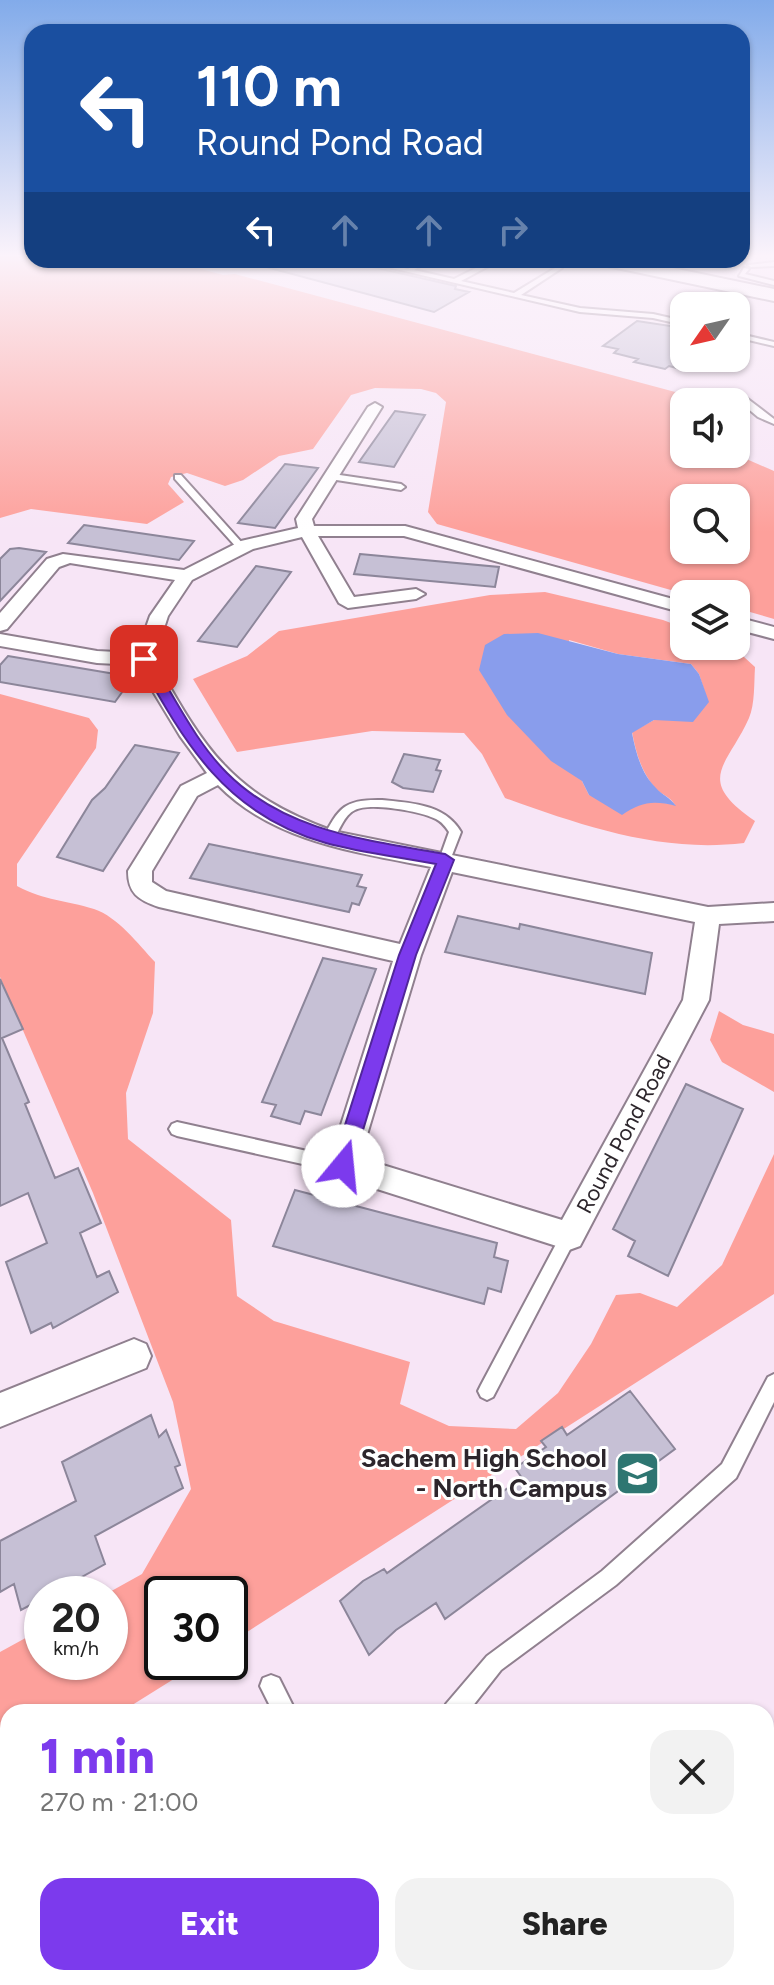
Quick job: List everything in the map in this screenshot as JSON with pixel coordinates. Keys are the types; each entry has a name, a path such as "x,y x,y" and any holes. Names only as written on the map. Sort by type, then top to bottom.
{"street":[{"path":"375,407 304,519 307,531 348,603 416,594"},
{"path":"670,604 405,531 307,531 241,547 186,576 159,616 144,659 171,706 220,775 251,801 289,823 329,838 708,916 774,912"},
{"path":"0,625 53,563 69,558 186,576"},
{"path":"750,627 774,633"},
{"path":"0,640 97,657 144,659"},
{"path":"220,775 189,791 140,871 140,886 159,898 408,955"},
{"path":"343,1166 408,955 445,860"},
{"name":"Round Pond Road","path":"343,1166 569,1236 696,1000 708,916"},
{"path":"0,1410 134,1356"}],"lane":[{"path":"750,406 774,422"},
{"path":"178,477 241,547"},
{"path":"333,477 401,487"},
{"path":"329,838 342,815 351,806 362,802 441,815 455,832 445,860"},
{"path":"177,1129 343,1166"},
{"path":"487,1391 569,1236"},
{"path":"461,1704 494,1663 609,1578 729,1471 774,1383"},
{"path":"271,1686 281,1704"}],"shaded area":[{"path":"0,347 506,347 670,391 670,468 750,468 750,461 774,471 774,619 750,612 750,580 670,580 670,590 437,524 428,512 446,402 436,393 421,389 375,388 351,395 313,449 279,456 243,480 225,486 187,473 171,477 168,484 184,502 147,524 31,509 0,518"},
{"path":"545,592 670,623 670,660 747,660 755,667 751,712 725,761 720,783 736,807 755,821 744,843 713,845 652,841 563,818 505,798 482,754 464,733 372,731 237,752 193,679 247,656 279,631 490,595","holes":["569,640 618,654 691,664 699,674 708,702 654,720 632,732 646,775 655,788 675,805 655,801 638,804 589,795 582,781"]},
{"path":"0,694 89,718 98,730 96,748 17,864 17,886 37,895 103,913 127,932 155,962 153,1013 126,1093 128,1139 231,1220 237,1296 274,1321 410,1362 400,1404 449,1426 516,1429 558,1393 591,1344 616,1295 640,1293 677,1307 722,1265 774,1154 774,1294 248,1631 248,1576 144,1576 144,1680 172,1680 134,1704 0,1704 0,1652 24,1639 24,1680 128,1680 128,1582 142,1574 191,1489 173,1402 93,1193 0,977"},
{"path":"719,1011 743,1025 774,1034 774,1092 722,1062 710,1040"}],"water":[{"path":"538,633 618,654 691,664 699,674 709,702 693,722 654,720 632,733 646,776 676,806 648,803 622,815 589,795 582,781 551,761 507,715 479,670 485,645 504,634"}],"building":[{"path":"606,347 670,347 670,366 665,369 634,362 638,359 614,353 618,349"},
{"path":"395,411 425,415 394,467 359,462"},
{"path":"285,464 318,468 275,528 238,523"},
{"path":"84,525 194,541 179,560 68,543"},
{"path":"10,549 46,552 0,601 0,559"},
{"path":"360,554 499,567 495,587 354,574"},
{"path":"256,566 291,572 237,647 198,641"},
{"path":"8,656 133,677 115,702 0,682 0,665"},
{"path":"135,745 179,753 103,871 57,857 92,800 105,788"},
{"path":"404,754 440,760 436,770 441,771 433,792 403,788 392,782"},
{"path":"209,844 362,875 357,886 366,888 359,905 352,903 349,912 190,878"},
{"path":"458,916 519,929 520,924 652,953 645,994 445,952"},
{"path":"323,958 376,969 321,1115 305,1111 300,1124 271,1116 276,1105 262,1102"},
{"path":"0,979 23,1029 2,1038 29,1102 25,1104 55,1178 78,1168 101,1223 80,1233 97,1277 109,1271 118,1292 53,1328 51,1323 31,1333 6,1262 47,1243 28,1193 0,1206"},
{"path":"686,1084 743,1109 668,1276 628,1256 635,1241 613,1229"},
{"path":"295,1190 497,1243 494,1257 508,1261 501,1292 488,1288 484,1304 273,1246"},
{"path":"630,1391 675,1449 445,1619 436,1603 396,1630 369,1655 340,1601 363,1581 384,1569 387,1573 522,1478 515,1468 546,1447 541,1441 562,1427 567,1435"},
{"path":"151,1415 159,1437 166,1430 180,1465 175,1467 183,1488 95,1536 105,1564 83,1576 24,1576 24,1608 21,1610 14,1584 0,1592 0,1541 76,1501 62,1462"}],"place":[{"name":"Sachem High School - North Campus","path":"638,1473"}],"route":[{"path":"144,659 171,706 220,775 251,801 289,823 329,838 445,860 408,955 343,1166"}]}
